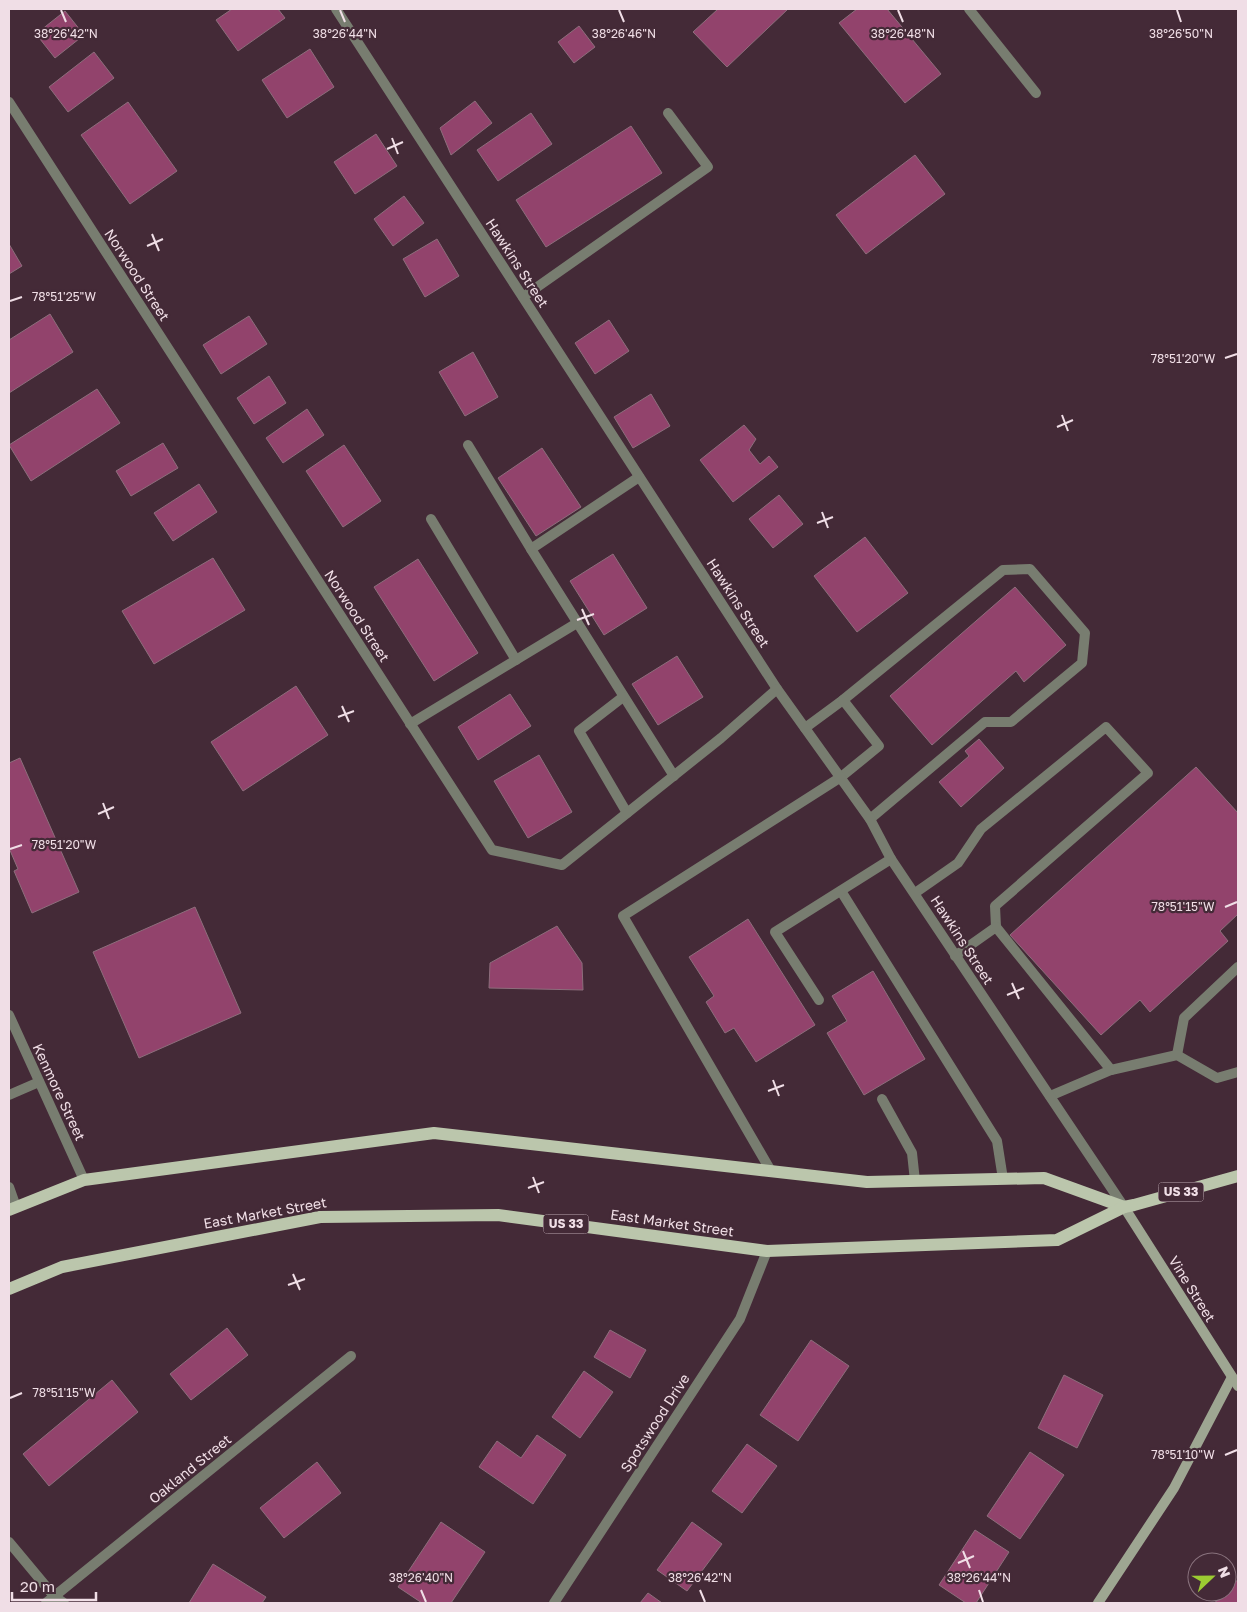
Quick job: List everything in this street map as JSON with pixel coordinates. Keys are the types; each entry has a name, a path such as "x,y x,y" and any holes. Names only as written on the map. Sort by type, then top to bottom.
{"main road":[{"path":"12,1208 84,1180 434,1133 867,1182 1044,1178 1124,1207"},
{"name":"East Market Street","path":"9,1289 62,1267 320,1216 498,1214 767,1251 1057,1240 1124,1207 1238,1176"}],"street":[{"name":"Hawkins Street","path":"336,9 778,689 870,819 891,859 1124,1207"},
{"path":"969,9 1036,93"},
{"name":"Norwood Street","path":"9,102 492,850 562,865 721,738 778,689"},
{"path":"523,297 708,167 668,113"},
{"path":"468,445 623,697 674,776"},
{"path":"531,549 639,477"},
{"path":"431,519 516,660"},
{"path":"805,728 843,700 1003,570 1030,569 1085,633 1082,663 1011,722 985,722 870,819"},
{"path":"410,724 577,623"},
{"path":"623,697 579,731 627,813"},
{"path":"771,1171 623,916 841,777 879,746 843,700"},
{"path":"915,893 958,863 981,830 1106,727 1148,773 995,906 996,927 1111,1070"},
{"path":"819,1000 775,932 891,859"},
{"path":"841,890 997,1141 1002,1179"},
{"path":"955,956 996,927"},
{"path":"1177,1056 1184,1018 1238,967"},
{"name":"Kenmore Street","path":"9,1015 84,1180"},
{"path":"1050,1096 1111,1070 1177,1056 1217,1078 1238,1072"},
{"path":"9,1095 39,1082"},
{"path":"882,1099 912,1153 914,1181"},
{"path":"9,1187 12,1208"},
{"name":"Vine Street","path":"1124,1207 1236,1379"},
{"name":"Spotswood Drive","path":"554,1603 740,1319 767,1251"},
{"name":"Oakland Street","path":"50,1600 351,1356"},
{"path":"1098,1603 1174,1488 1236,1379"},
{"path":"9,1542 50,1600 64,1603"}],"building":[{"path":"232,9 278,9 285,18 238,51 216,20"},
{"path":"718,9 788,9 727,67 693,32"},
{"path":"857,9 887,9 941,74 905,103 839,23"},
{"path":"65,11 84,35 55,58 36,34"},
{"path":"579,26 595,47 574,63 558,42"},
{"path":"310,49 334,87 287,118 262,80"},
{"path":"94,52 114,78 68,112 49,87"},
{"path":"475,101 492,123 451,155 440,128"},
{"path":"128,102 177,171 130,204 81,135"},
{"path":"531,113 552,144 498,181 477,150"},
{"path":"631,126 662,173 546,247 516,200"},
{"path":"376,134 397,166 355,194 334,162"},
{"path":"915,155 945,194 866,254 836,215"},
{"path":"404,196 424,223 393,246 374,219"},
{"path":"437,239 459,276 425,297 403,259"},
{"path":"9,244 22,266 9,274"},
{"path":"50,314 73,352 9,393 9,340"},
{"path":"249,316 267,344 221,374 203,345"},
{"path":"609,320 629,351 595,374 575,343"},
{"path":"473,352 498,397 465,416 439,372"},
{"path":"269,376 286,403 254,424 237,398"},
{"path":"97,389 120,423 31,481 9,445"},
{"path":"651,394 670,426 633,448 614,417"},
{"path":"307,409 324,435 283,463 266,438"},
{"path":"744,425 756,439 749,450 760,464 769,456 778,467 733,502 700,460"},
{"path":"163,443 178,468 131,496 116,471"},
{"path":"344,445 381,501 343,527 306,471"},
{"path":"542,448 581,507 536,536 498,478"},
{"path":"199,484 217,512 173,541 154,513"},
{"path":"779,495 803,524 773,548 749,519"},
{"path":"865,537 908,593 857,632 814,576"},
{"path":"613,554 647,608 604,635 570,581"},
{"path":"213,558 245,610 154,664 122,611"},
{"path":"418,559 478,653 434,681 374,587"},
{"path":"1015,587 1066,645 1024,682 1016,671 932,745 890,696"},
{"path":"677,656 703,697 658,725 632,684"},
{"path":"296,686 328,735 243,791 211,742"},
{"path":"510,694 531,726 478,760 458,727"},
{"path":"979,739 1004,768 961,807 939,782 969,756 965,751"},
{"path":"539,755 572,812 528,838 494,781"},
{"path":"20,758 79,892 32,913 14,871 18,869 9,848 9,763"},
{"path":"1196,767 1238,813 1238,914 1220,931 1228,941 1150,1012 1140,1000 1101,1035 1010,935"},
{"path":"195,907 241,1013 139,1058 93,952"},
{"path":"748,919 815,1025 756,1062 734,1028 725,1033 706,1002 714,996 689,957"},
{"path":"557,926 582,963 583,990 489,988 490,963"},
{"path":"873,971 925,1059 864,1095 827,1033 847,1021 832,996"},
{"path":"227,1328 248,1355 191,1400 170,1374"},
{"path":"610,1330 646,1350 630,1378 594,1357"},
{"path":"811,1340 849,1366 798,1441 760,1415"},
{"path":"584,1371 613,1392 580,1438 552,1417"},
{"path":"1064,1375 1103,1395 1077,1448 1038,1428"},
{"path":"112,1380 138,1412 49,1486 23,1454"},
{"path":"537,1435 566,1455 533,1504 479,1467 497,1441 521,1458"},
{"path":"747,1444 777,1466 742,1513 712,1491"},
{"path":"1030,1452 1064,1475 1020,1539 987,1516"},
{"path":"317,1462 341,1493 284,1538 260,1508"},
{"path":"441,1522 485,1552 451,1603 422,1603 398,1587"},
{"path":"692,1522 722,1544 687,1591 657,1570"},
{"path":"975,1530 1009,1552 976,1603 966,1603 939,1585"},
{"path":"213,1564 266,1597 262,1603 189,1603"},
{"path":"1237,1581 1238,1603 1217,1603 1237,1602"},
{"path":"648,1593 662,1603 640,1603"}]}
